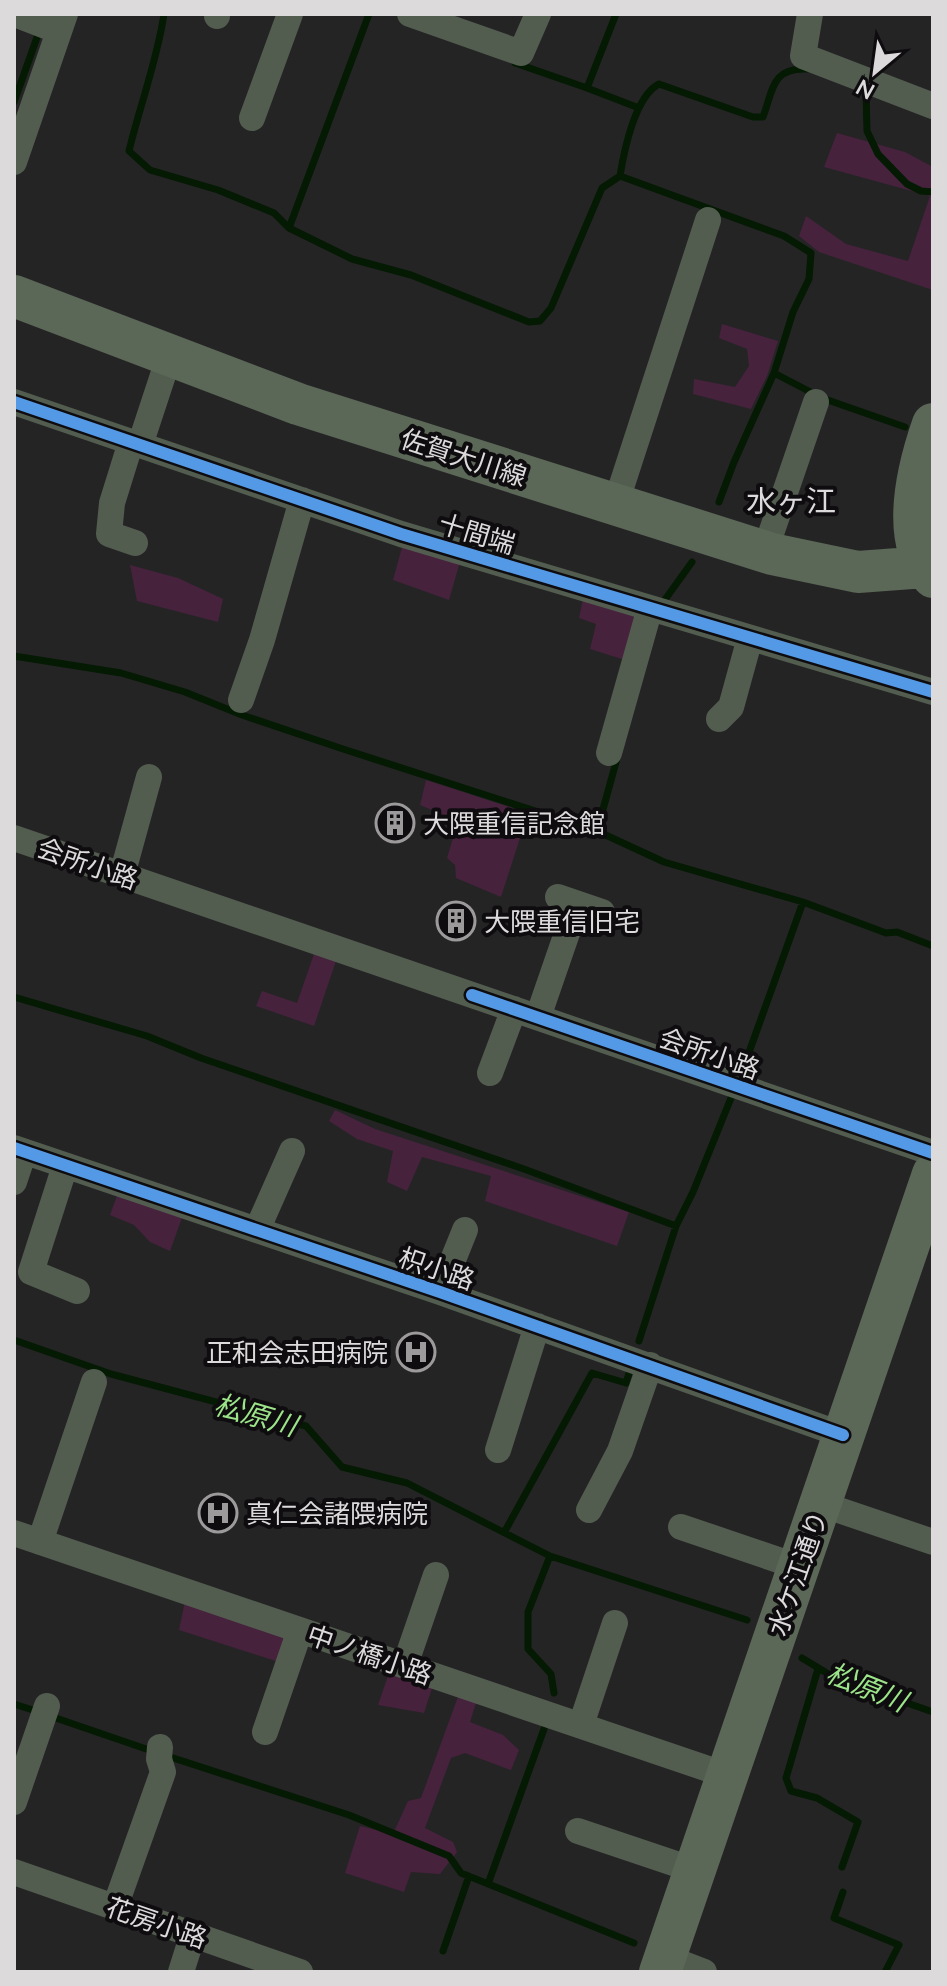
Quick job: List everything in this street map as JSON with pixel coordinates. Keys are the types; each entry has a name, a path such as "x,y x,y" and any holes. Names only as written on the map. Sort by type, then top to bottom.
{"main road":[{"name":"佐賀大川線","path":"14,296 165,370 298,404 615,506 765,551 858,572 929,572"},
{"path":"929,572 914,522 919,465 933,424"},
{"name":"水ケ江通り","path":"663,1964 933,1174"}],"street":[{"path":"252,118 290,14"},
{"path":"410,14 521,53 538,14"},
{"path":"810,14 803,56 933,106"},
{"path":"14,162 45,21"},
{"path":"615,506 708,220"},
{"path":"135,543 109,534 112,503 165,370"},
{"name":"十間端","path":"14,402 401,534 933,692"},
{"path":"765,551 816,402"},
{"path":"241,700 262,640 302,500"},
{"path":"609,753 650,608"},
{"path":"719,719 731,707 750,638"},
{"path":"122,875 149,777"},
{"name":"会所小路","path":"14,838 933,1153"},
{"path":"490,1073 526,1013 579,904"},
{"path":"14,1182 19,1150"},
{"name":"枳小路","path":"19,1150 440,1292 843,1435"},
{"path":"257,1230 292,1151"},
{"path":"65,1166 31,1272 77,1291"},
{"path":"440,1292 465,1230"},
{"path":"498,1450 537,1326"},
{"path":"589,1510 620,1451 650,1365"},
{"path":"40,1542 94,1382"},
{"path":"821,1504 933,1542"},
{"path":"681,1527 799,1567"},
{"name":"中ノ橋小路","path":"14,1533 726,1775"},
{"path":"405,1665 436,1575"},
{"path":"581,1725 615,1623"},
{"path":"265,1732 300,1630"},
{"path":"14,1802 44,1716"},
{"path":"115,1907 163,1772 159,1753"},
{"path":"578,1831 694,1870"},
{"name":"花房小路","path":"14,1872 300,1972"},
{"path":"181,1972 193,1934"},
{"path":"663,1964 704,1972"}],"shaded area":[{"path":"837,133 905,152 933,167 933,290 819,252 799,236 806,216 846,244 908,261 930,196 824,167"},
{"path":"722,324 778,341 767,376 751,409 693,394 694,379 735,387 749,366 747,349 719,338"},
{"path":"404,540 461,558 449,600 393,580"},
{"path":"130,565 178,578 223,599 218,622 137,601"},
{"path":"584,594 643,611 628,661 590,649 596,624 579,618"},
{"path":"426,780 528,813 501,897 456,878 455,865 447,858 458,821 420,805"},
{"path":"315,951 337,958 314,1026 256,1006 262,991 297,1003"},
{"path":"335,1110 375,1129 629,1212 617,1246 485,1201 491,1176 422,1157 407,1191 387,1182 393,1151 357,1139 329,1121"},
{"path":"118,1193 183,1215 170,1251 150,1242 134,1225 110,1215"},
{"path":"185,1601 290,1637 282,1663 179,1630"},
{"path":"390,1670 433,1685 424,1713 378,1705"},
{"path":"459,1694 477,1700 470,1722 503,1735 519,1750 511,1770 465,1753 451,1758 425,1828 453,1842 457,1852 440,1874 411,1872 404,1892 345,1873 360,1826 393,1834 408,1801 421,1798"}],"waterway":[{"path":"164,14 129,151 150,170 218,190 274,213 289,228 352,259 411,275 529,322 540,321 551,308 602,188 620,176"},
{"path":"289,228 369,14"},
{"path":"616,14 587,88 639,108"},
{"path":"14,102 40,29"},
{"path":"515,63 587,88"},
{"path":"807,69 795,69 780,76 772,89 763,117 753,117 659,84 643,100 637,112 620,176 784,236 811,253 809,279 793,312 774,373 822,398 905,427"},
{"path":"863,91 866,92 867,131 878,154 907,184 921,191 933,192"},
{"path":"719,502 774,373"},
{"path":"664,601 692,562"},
{"path":"14,656 121,673 185,692 242,715 597,831 664,862 803,902 886,933 897,932 933,946"},
{"path":"597,831 618,755"},
{"path":"743,1069 803,902"},
{"path":"14,997 147,1036 201,1058 524,1169 676,1226"},
{"path":"639,1341 676,1226 731,1098"},
{"name":"松原川","path":"14,1340 111,1374 306,1426 342,1467 407,1483 550,1556 747,1620"},
{"path":"505,1531 592,1373 626,1383 629,1373"},
{"path":"550,1556 528,1612 528,1649 551,1674 554,1693"},
{"name":"松原川","path":"802,1658 835,1678 933,1712"},
{"path":"818,1669 786,1778 791,1791 817,1798 858,1822 842,1867"},
{"path":"14,1704 39,1712"},
{"path":"50,1716 152,1751"},
{"path":"488,1884 544,1729"},
{"path":"164,1755 349,1815 449,1856 461,1873 634,1943"},
{"path":"443,1951 469,1876"},
{"path":"843,1892 834,1918 899,1945 885,1972"}],"cycle path":[{"path":"14,402 401,534 933,692"},
{"path":"472,995 933,1153"},
{"path":"14,1148 440,1292 843,1435"}],"place":[{"name":"大隈重信記念館","path":"395,823"},
{"name":"大隈重信旧宅","path":"456,921"},
{"name":"正和会志田病院","path":"416,1352"},
{"name":"真仁会諸隈病院","path":"218,1513"}],"district":[{"name":"水ヶ江","path":"791,500"}]}
